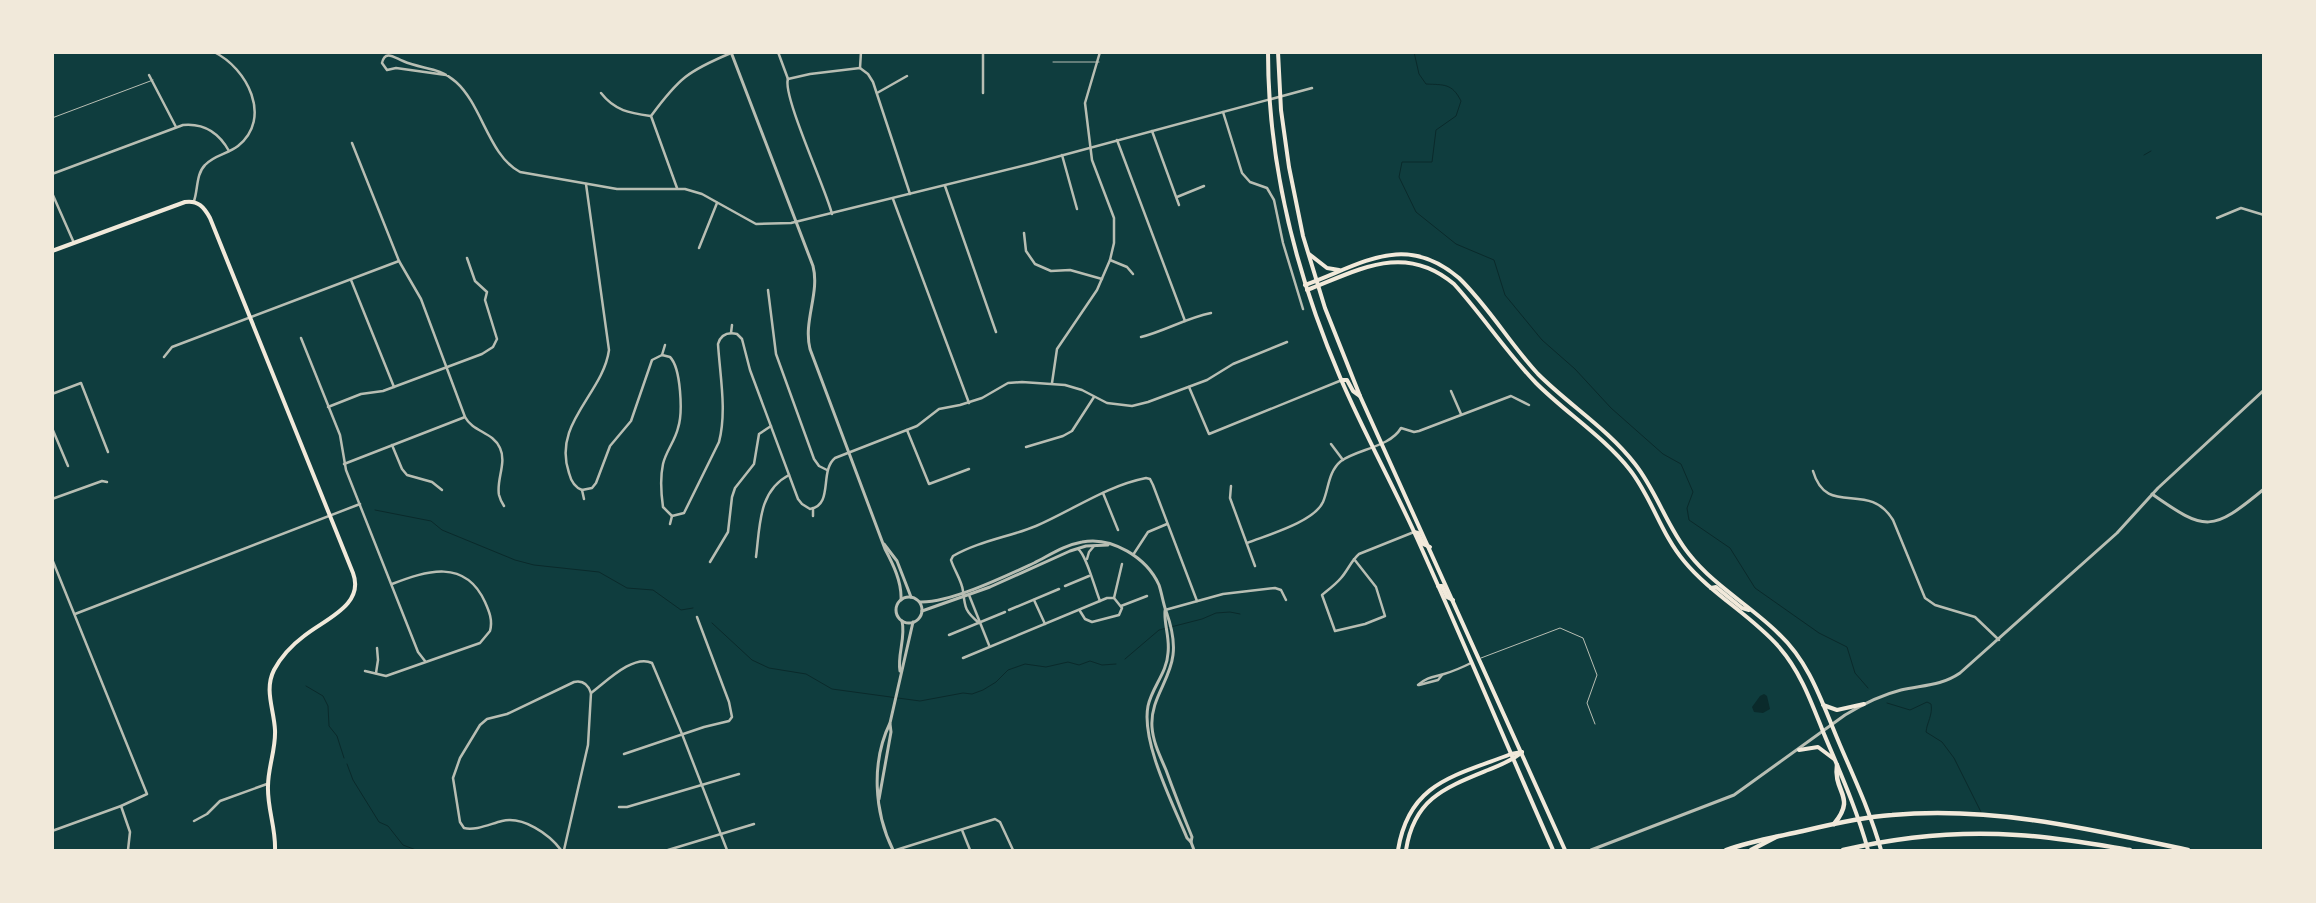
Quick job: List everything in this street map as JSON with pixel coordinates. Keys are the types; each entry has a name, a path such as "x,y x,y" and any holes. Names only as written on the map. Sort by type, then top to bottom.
{"highway":[{"path":"1834,824 1844,811 1845,805 1836,777 1836,763"},
{"path":"1726,850 1764,838 1777,837 1859,819 1932,813 2021,818 2094,830 2188,850"},
{"path":"1843,850 1940,836 2001,834 2048,838 2130,850"},
{"path":"1751,850 1777,837"}],"main road":[{"path":"1268,52 1270,99 1282,192 1306,288 1342,380 1414,532 1553,850"},
{"path":"1278,52 1280,96 1289,167 1308,253 1330,323 1360,396 1430,547 1478,659 1565,850"},
{"path":"52,251 174,206 194,201 204,208 210,218 250,316 355,578 355,589 345,606 295,644 272,674 269,690 275,736 268,784 275,832 274,850"},
{"path":"1308,253 1323,266 1339,270"},
{"path":"1317,283 1339,270 1377,256 1406,255 1426,258 1444,266 1468,287 1520,354 1549,385 1614,441 1634,462 1651,486 1674,533 1703,570 1779,634 1796,652 1811,676 1871,817 1881,850"},
{"path":"1306,288 1371,265 1400,262 1418,264 1447,277 1462,292 1523,370 1555,402 1624,462 1640,484 1667,536 1685,562 1711,588 1767,634 1784,652 1802,682 1859,819 1868,850"},
{"path":"1342,380 1347,380 1353,391 1360,396"},
{"path":"1414,532 1418,533 1423,544 1430,547"},
{"path":"1438,586 1442,586 1447,597 1453,600"},
{"path":"1711,588 1716,587 1742,608 1752,611"},
{"path":"1823,704 1837,710 1864,704"},
{"path":"1798,750 1818,747 1836,763"},
{"path":"1398,850 1405,821 1415,804 1424,794 1451,778 1511,754 1522,752"},
{"path":"1406,850 1414,820 1428,800 1454,785 1514,760 1522,752"}],"street":[{"path":"194,201 200,174 204,166 212,158 239,146 250,132 254,117 254,102 250,88 239,70 227,59 214,52"},
{"path":"778,52 788,79 786,86 799,128 826,192 832,214"},
{"path":"860,68 861,52"},
{"path":"983,52 984,93"},
{"path":"1052,383 1054,359 1061,341 1092,298 1110,260 1114,242 1114,218 1095,170 1090,147 1085,103 1099,62 1100,52"},
{"path":"651,116 673,87 689,73 731,53 814,273 814,288 808,324 809,344 896,572 901,600 897,608 904,630 899,664 900,671 890,723 886,731 876,792 884,830 894,850 992,819 998,820 1013,850"},
{"path":"446,75 396,68 387,70 382,63 383,59 393,55 406,63 437,69 446,75 465,92 502,156 511,166 530,175 633,190 677,188 696,192 756,224 796,222 832,214 945,186 1312,88"},
{"path":"788,79 810,74 860,68 868,74 877,93 910,194"},
{"path":"149,75 176,127"},
{"path":"877,93 907,76"},
{"path":"601,93 611,104 622,111 651,116"},
{"path":"1223,111 1242,173 1250,182 1267,188 1274,200 1286,252 1303,309"},
{"path":"651,116 677,188"},
{"path":"52,174 176,127 190,124 206,127 219,136 229,151"},
{"path":"1152,131 1180,205"},
{"path":"1117,140 1185,321"},
{"path":"352,143 398,261 421,299 465,417 471,425 494,439 500,448 502,460 499,495 504,506"},
{"path":"1062,155 1077,209"},
{"path":"586,184 610,340 606,365 573,420 567,437 565,451 568,470 575,487 582,490 592,488 596,483 610,446 631,421 654,358 662,355 670,356 675,363 680,403 679,427 667,453 661,479 663,507 672,516"},
{"path":"945,186 996,332"},
{"path":"1176,197 1204,186"},
{"path":"52,194 74,243"},
{"path":"893,199 969,403"},
{"path":"699,248 717,203"},
{"path":"2217,218 2229,211 2241,208 2264,215"},
{"path":"1024,233 1026,251 1035,264 1051,271 1080,272 1102,279"},
{"path":"328,407 361,394 394,387 487,352 496,343 495,331 485,300 487,292 476,282 467,258"},
{"path":"1110,260 1127,267 1133,274"},
{"path":"164,357 172,347 398,261"},
{"path":"350,279 394,387"},
{"path":"768,290 776,354 814,458 819,466 827,470"},
{"path":"1141,338 1152,336 1160,330 1211,313"},
{"path":"730,333 732,325"},
{"path":"672,516 684,512 719,442 722,430 722,411 718,344 722,336 730,333 739,335 742,339 750,370 799,501 805,507 813,508"},
{"path":"301,338 342,441 344,464 418,652 424,661"},
{"path":"813,516 813,508 822,500 827,470 832,461 849,452 907,430 922,422 940,408 969,403 1008,383 1052,383 1074,387 1114,405 1132,406 1207,380 1233,364 1287,342"},
{"path":"662,355 664,345"},
{"path":"1189,387 1209,434 1342,380"},
{"path":"52,394 81,383 108,452"},
{"path":"1591,850 1734,795 1864,704 1888,694 1935,685 1953,678 1999,640 2117,533 2152,494 2264,390"},
{"path":"1451,391 1461,414"},
{"path":"1247,543 1314,514 1323,502 1333,470 1343,460 1395,436 1401,428 1411,432 1419,431 1511,396 1529,405"},
{"path":"1026,447 1063,436 1072,431 1094,397"},
{"path":"344,464 465,417"},
{"path":"710,562 728,532 735,488 754,464 759,434 771,426"},
{"path":"52,428 68,466"},
{"path":"907,430 929,484 969,469"},
{"path":"1331,444 1343,460"},
{"path":"392,445 402,469 407,475 432,482 442,490"},
{"path":"1813,471 1820,488 1830,496 1867,499 1885,510 1893,520 1926,598 1935,605 1975,617 1999,640"},
{"path":"756,557 764,501 780,479 789,474"},
{"path":"989,646 969,595 964,591 952,563 953,556 992,540 1038,525 1102,493 1135,480 1148,478 1153,485 1197,601"},
{"path":"52,499 102,481 107,482"},
{"path":"1231,486 1230,498 1255,566"},
{"path":"2152,494 2187,517 2205,523 2223,519 2264,489"},
{"path":"582,490 584,499"},
{"path":"1102,493 1118,530"},
{"path":"75,614 360,504"},
{"path":"670,524 672,516"},
{"path":"1133,555 1148,532 1167,524"},
{"path":"1354,559 1376,587 1385,616 1366,624 1335,631 1321,596 1341,578 1354,559 1359,554 1414,532"},
{"path":"884,543 895,556 911,597 920,602 964,591 1012,573 1069,545 1093,541 1104,541 1133,555 1145,565 1161,591 1173,639 1170,669 1155,700 1152,725 1155,744 1192,837 1191,842"},
{"path":"922,611 962,598 1077,548 1109,545"},
{"path":"1087,560 1089,552 1094,546"},
{"path":"1077,548 1083,552 1087,560 1089,576 1100,601"},
{"path":"52,559 147,794 121,806 52,831"},
{"path":"1114,598 1122,564"},
{"path":"365,671 386,676 424,661 434,660 485,639 490,631 492,624 486,603 470,582 460,575 435,570 392,584"},
{"path":"1065,586 1089,576"},
{"path":"1165,610 1223,594 1275,588 1281,590 1286,600"},
{"path":"1010,610 1059,589"},
{"path":"964,591 962,598 971,616 979,623"},
{"path":"1121,606 1147,596"},
{"path":"901,600 911,597"},
{"path":"963,658 1080,611 1100,601 1114,598"},
{"path":"1080,611 1086,621 1092,622 1119,615 1122,611 1121,606 1114,598"},
{"path":"1034,600 1044,624"},
{"path":"900,671 904,667 913,622 921,615 920,602"},
{"path":"1165,610 1164,619 1168,640 1165,667 1148,706 1147,730 1152,750 1183,829 1194,850"},
{"path":"949,635 1005,612"},
{"path":"624,754 682,734 729,721 732,717 729,702 697,617"},
{"path":"902,620 913,622"},
{"path":"376,673 377,648"},
{"path":"591,693 632,664 647,661 655,667 727,850"},
{"path":"1442,675 1438,680 1418,685 1435,675 1442,675 1472,663"},
{"path":"574,682 584,682 591,693 588,745 563,850 548,837 518,820 505,820 471,829 464,828 460,822 453,778 460,758 480,725 487,719 507,714 574,682"},
{"path":"619,807 628,807 739,774"},
{"path":"194,821 207,814 220,801 268,784"},
{"path":"121,806 130,832 128,850"},
{"path":"668,850 754,824"},
{"path":"962,830 970,850"}],"lane":[{"path":"1052,62 1099,62"},
{"path":"52,118 153,80"},
{"path":"1472,663 1560,628 1583,638 1597,676 1587,703 1595,724"}],"water":[{"path":"1764,694 1767,696 1770,709 1763,713 1754,712 1752,707 1760,696"}],"waterway":[{"path":"1414,52 1419,74 1426,84 1447,86 1458,95 1461,101 1456,116 1436,130 1432,162 1402,162 1399,177 1416,212 1456,244 1494,260 1505,295 1542,340 1575,369 1611,408 1663,454 1681,464 1693,492 1687,508 1689,520 1730,548 1755,588 1819,633 1847,647 1855,673 1868,688"},
{"path":"2144,155 2151,151"},
{"path":"375,510 431,521 442,530 515,560 534,565 599,572 627,588 653,590 681,610 693,608"},
{"path":"1125,659 1159,630 1202,619 1216,613 1230,612 1240,614"},
{"path":"712,623 752,660 769,668 806,674 832,689 920,701 963,693 972,694 996,682 1008,670 1025,664 1046,667 1068,662 1079,665 1090,661 1102,665 1116,664"},
{"path":"306,686 323,696 328,706 329,726 337,736 344,758"},
{"path":"1887,703 1910,710 1927,702 1931,704 1926,732 1942,742 1954,758 1981,812"},
{"path":"347,764 353,780 379,822 388,826 403,845 416,850"}]}
